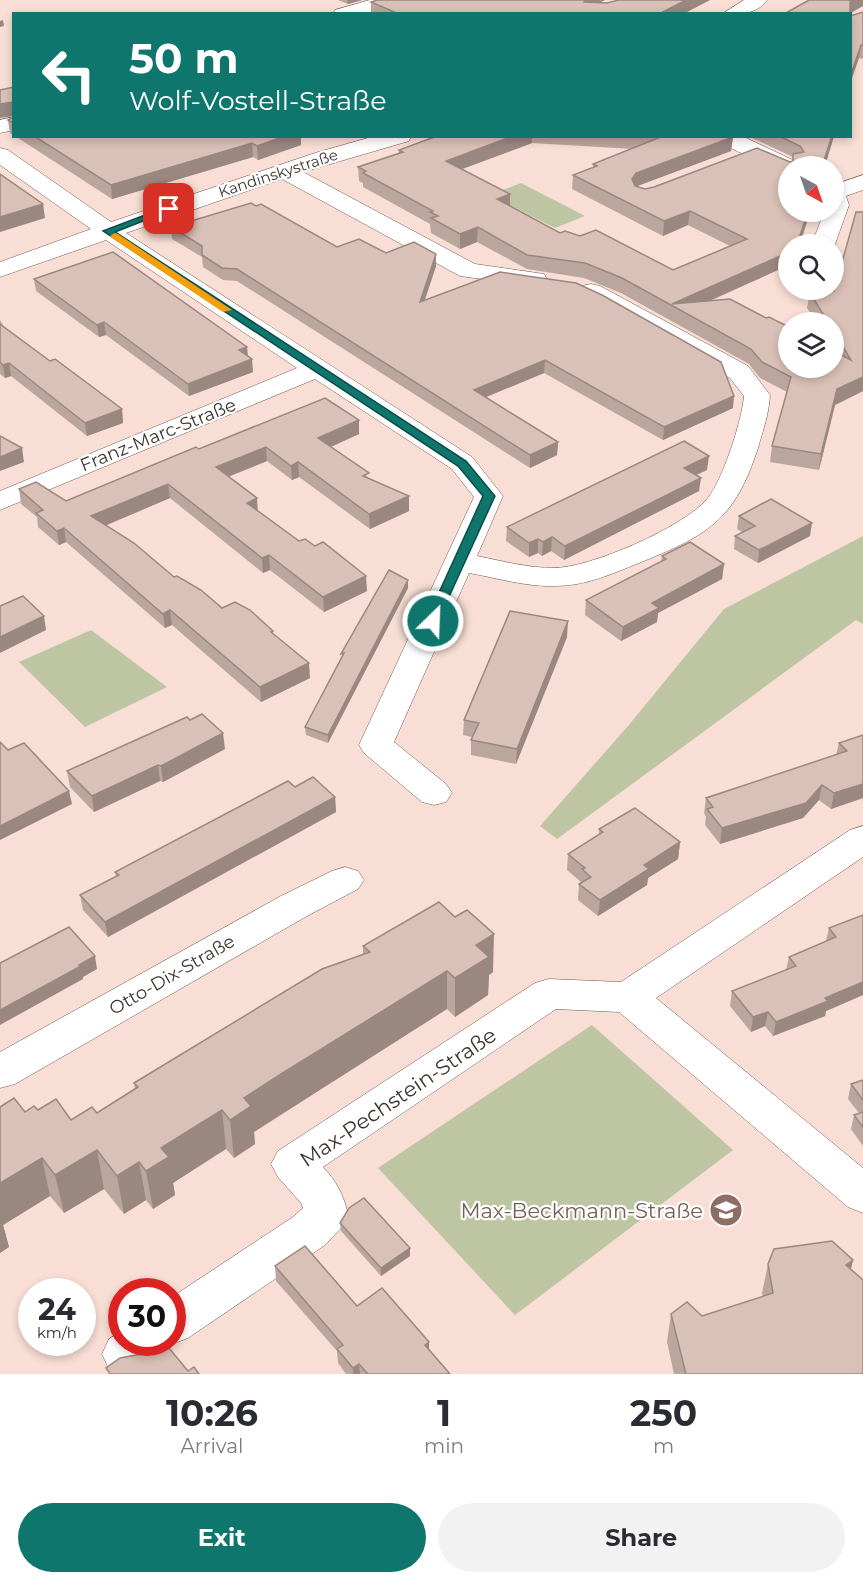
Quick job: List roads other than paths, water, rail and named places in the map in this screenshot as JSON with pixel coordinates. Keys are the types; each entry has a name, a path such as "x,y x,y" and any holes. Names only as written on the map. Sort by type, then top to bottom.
{"street":[{"path":"349,12 390,0"},
{"path":"735,12 758,0"},
{"name":"Kandinskystraße","path":"353,148 373,138"},
{"name":"Kandinskystraße","path":"0,270 284,171 353,148 393,138"},
{"path":"728,138 778,161"},
{"path":"726,163 756,151"},
{"path":"0,155 53,190 108,231 462,463 489,496 376,745 434,793"},
{"path":"284,171 469,271 582,287 611,300 739,372 757,395 756,411 733,481 719,504 698,524 644,550 585,574 555,577 529,575 459,562"},
{"path":"844,190 863,182"},
{"name":"Franz-Marc-Straße","path":"0,501 317,369"},
{"path":"863,839 628,997 863,1194"},
{"name":"Otto-Dix-Straße","path":"0,1072 294,906 345,880"},
{"name":"Max-Pechstein-Straße","path":"186,1314 309,1231 326,1214 321,1195 293,1164 549,994 628,997"}],"place":[{"name":"Max-Beckmann-Straße","path":"726,1210"}]}
